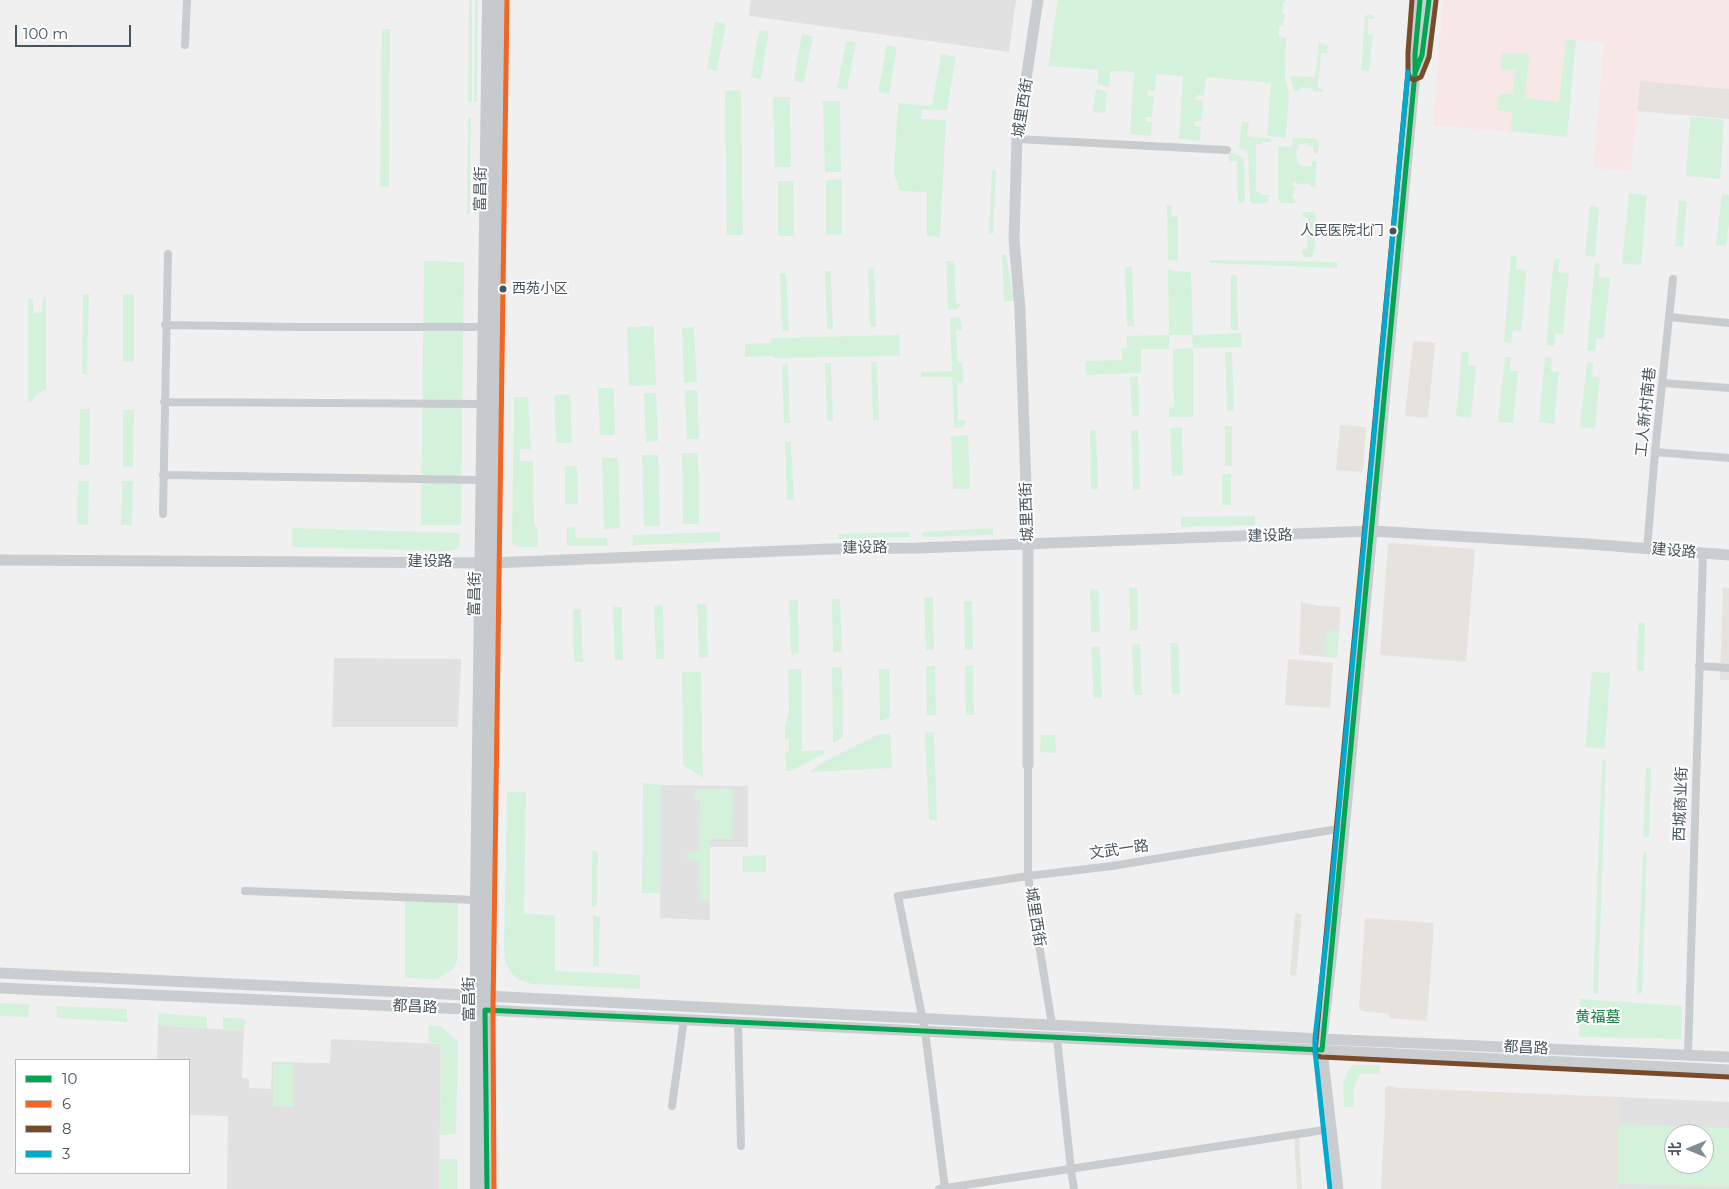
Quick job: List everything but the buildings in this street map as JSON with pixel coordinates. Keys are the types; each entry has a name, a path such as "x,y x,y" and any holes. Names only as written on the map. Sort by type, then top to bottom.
{"main road":[{"name":"富昌街","path":"476,1189 486,563 481,480 488,0"},
{"name":"富昌街","path":"480,996 476,900 500,0"},
{"name":"富昌街","path":"480,1009 487,1189"}],"street":[{"path":"185,45 187,0"},
{"name":"城里西街","path":"1038,0 1017,140 1014,239 1020,310 1028,544 1028,876 1052,1025"},
{"path":"1338,1189 1322,1045 1415,73 1420,0"},
{"path":"1415,73 1422,55 1429,0"},
{"path":"1017,140 1227,150"},
{"path":"162,514 168,254"},
{"name":"工人新村南巷","path":"1648,549 1655,452 1673,279"},
{"path":"1669,317 1729,323"},
{"path":"165,324 296,327 484,327"},
{"path":"1663,383 1729,388"},
{"path":"164,402 482,404"},
{"path":"1655,452 1729,458"},
{"path":"163,475 481,480"},
{"name":"建设路","path":"0,560 486,563 829,549 1028,544 1372,531 1729,555"},
{"name":"西城商业街","path":"1688,1055 1703,553"},
{"path":"1699,666 1729,668"},
{"name":"文武一路","path":"922,1018 898,896 1028,876 1112,866 1344,828"},
{"path":"245,891 476,900"},
{"name":"都昌路","path":"0,973 1052,1025 1322,1045 1729,1070"},
{"name":"都昌路","path":"0,988 480,1009 1057,1038 1729,1057"},
{"path":"922,1018 943,1189 1331,1128"},
{"path":"672,1106 684,1019"},
{"path":"738,1022 741,1146"},
{"path":"1057,1038 1070,1170 1074,1189"}],"shaded area":[{"path":"751,0 1016,0 1009,52 749,16"},
{"path":"1443,0 1729,0 1729,89 1640,81 1631,171 1593,168 1604,42 1575,40 1567,137 1433,125"},
{"path":"1640,80 1729,89 1729,119 1637,111"},
{"path":"1414,341 1435,343 1428,418 1405,416"},
{"path":"1340,425 1366,427 1363,472 1336,470"},
{"path":"1388,543 1475,549 1466,662 1380,655"},
{"path":"1723,587 1729,588 1729,680 1720,680"},
{"path":"1301,602 1320,606 1341,607 1337,658 1299,654"},
{"path":"334,658 461,659 458,727 332,727"},
{"path":"1288,659 1333,663 1330,708 1285,705"},
{"path":"661,785 748,786 748,847 710,847 710,920 660,918"},
{"path":"1295,913 1302,914 1296,976 1290,975"},
{"path":"1365,918 1434,923 1427,1021 1389,1018 1389,1014 1362,1011 1359,1008"},
{"path":"158,1025 244,1031 242,1078 249,1079 249,1088 271,1089 272,1062 330,1063 331,1039 441,1044 439,1189 227,1189 228,1116 190,1115 190,1059 157,1059"},
{"path":"1389,1085 1398,1088 1619,1097 1618,1189 1381,1189 1385,1088"},
{"path":"1619,1097 1729,1102 1729,1189 1618,1189"},
{"path":"1294,1135 1299,1135 1302,1189 1297,1189"}],"green space":[{"path":"469,0 472,0 472,102 468,102"},
{"path":"475,0 478,0 477,102 474,101"},
{"path":"1058,0 1285,0 1282,13 1285,14 1283,25 1279,26 1279,36 1286,38 1285,78 1289,94 1286,138 1267,136 1271,83 1206,77 1204,96 1197,95 1196,100 1203,101 1202,121 1195,121 1195,126 1201,127 1200,141 1179,139 1183,76 1156,74 1155,91 1148,91 1147,96 1154,96 1152,117 1146,117 1146,122 1152,122 1151,136 1130,134 1134,72 1111,71 1109,87 1097,84 1098,70 1048,66"},
{"path":"1369,14 1374,16 1374,19 1368,19 1368,34 1373,35 1369,71 1361,70 1365,16"},
{"path":"715,22 726,24 717,71 707,69"},
{"path":"382,29 390,29 389,187 380,187"},
{"path":"759,30 769,31 761,79 751,77"},
{"path":"802,34 813,36 804,83 794,81"},
{"path":"1566,39 1576,40 1567,137 1511,131 1512,112 1497,110 1499,94 1513,94 1515,70 1501,69 1502,53 1529,54 1525,98 1559,102"},
{"path":"846,41 856,42 847,90 837,88"},
{"path":"1319,42 1328,46 1327,53 1321,53 1318,88 1323,89 1323,92 1301,87 1300,91 1294,91 1290,76 1315,77"},
{"path":"887,45 897,47 889,94 878,92"},
{"path":"941,54 956,57 947,110 922,109 921,119 946,120 940,237 927,236 927,192 900,191 894,174 898,103 932,106"},
{"path":"1096,89 1107,92 1105,113 1093,112"},
{"path":"741,90 743,235 727,235 725,91"},
{"path":"773,97 790,97 791,167 775,167"},
{"path":"823,101 840,101 841,172 825,172"},
{"path":"1690,117 1724,120 1720,179 1686,176"},
{"path":"468,118 471,118 470,214 467,214"},
{"path":"1242,122 1249,122 1247,136 1271,139 1271,142 1256,144 1256,192 1260,192 1260,195 1270,195 1267,203 1253,204 1250,201 1248,153 1239,148"},
{"path":"1293,138 1313,138 1319,141 1318,154 1313,152 1313,146 1308,146 1308,143 1299,144 1298,150 1296,150 1298,164 1301,167 1312,166 1312,161 1317,161 1315,188 1306,183 1299,185 1295,181 1292,184 1295,193 1292,195 1296,203 1281,203 1278,199 1278,146 1292,147"},
{"path":"1229,153 1237,154 1244,159 1245,201 1243,203 1238,203 1237,161 1229,161"},
{"path":"992,170 996,170 993,234 989,234"},
{"path":"842,179 842,234 826,235 826,180"},
{"path":"778,181 793,181 794,236 778,236"},
{"path":"1629,193 1647,195 1641,265 1622,263"},
{"path":"1722,194 1729,195 1729,223 1726,246 1716,245"},
{"path":"1679,200 1687,201 1683,247 1675,246"},
{"path":"1167,205 1172,205 1171,217 1178,216 1178,261 1168,260"},
{"path":"1590,206 1599,207 1595,257 1585,256"},
{"path":"1304,212 1314,212 1316,215 1314,254 1311,257 1305,257 1302,254 1302,249 1307,249 1308,218 1302,217"},
{"path":"1002,255 1006,255 1014,301 1004,301"},
{"path":"1511,255 1517,256 1516,269 1527,270 1521,331 1513,330 1511,343 1504,342"},
{"path":"1554,258 1560,259 1558,272 1569,273 1563,334 1555,333 1554,346 1546,345"},
{"path":"1210,260 1337,262 1337,268 1210,263"},
{"path":"424,261 464,262 461,525 421,525"},
{"path":"946,261 954,261 956,303 961,304 957,309 948,309"},
{"path":"1595,263 1600,264 1599,277 1610,278 1604,339 1596,338 1595,351 1587,351"},
{"path":"1125,267 1132,267 1134,326 1127,326"},
{"path":"874,268 876,327 870,327 868,269"},
{"path":"1168,269 1191,272 1193,335 1241,333 1242,347 1193,348 1192,335 1169,335"},
{"path":"825,271 831,271 833,329 827,329"},
{"path":"780,273 786,273 789,331 782,331"},
{"path":"1231,275 1237,275 1238,330 1231,330"},
{"path":"83,294 89,294 87,375 82,374"},
{"path":"123,294 134,294 134,362 123,362"},
{"path":"43,297 46,297 46,390 37,394 28,403 28,299 33,298 33,313 42,312"},
{"path":"950,318 960,318 962,330 956,330 958,362 962,362 963,383 957,383 958,420 965,420 965,425 954,428 952,377 921,377 921,372 952,371"},
{"path":"654,326 656,385 629,386 627,327"},
{"path":"694,327 697,382 684,383 682,328"},
{"path":"899,335 900,356 745,357 745,344 771,343 771,338"},
{"path":"1169,335 1169,349 1141,349 1141,373 1086,375 1085,361 1122,360 1121,348 1127,348 1127,336"},
{"path":"1193,348 1193,417 1169,417 1169,408 1174,407 1173,349"},
{"path":"1462,351 1469,352 1468,365 1476,366 1471,418 1456,416"},
{"path":"1225,352 1232,352 1234,411 1227,411"},
{"path":"1505,357 1511,357 1510,371 1518,371 1513,423 1498,422"},
{"path":"1545,357 1552,358 1551,371 1559,372 1554,424 1539,422"},
{"path":"871,362 877,362 879,420 873,421"},
{"path":"1587,362 1593,363 1592,376 1600,377 1595,429 1580,427"},
{"path":"825,363 831,363 833,421 827,421"},
{"path":"788,364 790,423 784,423 782,365"},
{"path":"1138,376 1139,416 1132,416 1130,377"},
{"path":"598,388 614,388 615,435 600,435"},
{"path":"697,390 699,439 687,439 685,391"},
{"path":"644,393 656,393 658,441 646,442"},
{"path":"570,394 572,443 556,443 554,395"},
{"path":"514,397 528,397 531,449 520,449 520,461 533,461 534,524 537,528 538,547 519,547 512,544"},
{"path":"80,409 90,409 89,465 79,465"},
{"path":"123,410 134,410 133,467 123,467"},
{"path":"1225,426 1232,426 1232,466 1225,466"},
{"path":"1182,427 1183,475 1172,476 1170,428"},
{"path":"1090,430 1096,430 1098,489 1091,489"},
{"path":"1131,430 1138,430 1140,489 1133,489"},
{"path":"968,435 970,489 953,489 951,436"},
{"path":"785,442 791,442 794,500 787,500"},
{"path":"682,453 698,453 699,524 683,524"},
{"path":"642,455 658,455 660,526 644,526"},
{"path":"618,457 620,528 604,529 602,458"},
{"path":"565,466 577,466 578,504 565,504"},
{"path":"1222,474 1231,474 1231,505 1222,505"},
{"path":"78,481 89,481 88,525 77,524"},
{"path":"122,481 133,481 132,525 121,525"},
{"path":"1255,516 1255,525 1181,527 1181,517"},
{"path":"575,527 576,538 607,538 608,546 567,546 567,528"},
{"path":"292,528 460,533 459,548 448,551 292,547"},
{"path":"993,528 993,535 922,537 922,532"},
{"path":"720,532 720,542 632,545 633,535"},
{"path":"909,532 910,537 838,539 838,534"},
{"path":"1137,587 1138,630 1130,630 1129,588"},
{"path":"1098,589 1100,632 1091,632 1090,590"},
{"path":"924,597 933,597 934,650 926,650"},
{"path":"832,599 840,599 842,652 833,652"},
{"path":"789,600 798,600 799,653 791,654"},
{"path":"964,601 972,601 973,650 965,650"},
{"path":"697,604 706,604 708,657 699,658"},
{"path":"663,605 664,659 656,659 654,606"},
{"path":"613,607 622,607 623,660 615,660"},
{"path":"573,609 581,609 583,662 574,662"},
{"path":"1638,623 1645,623 1644,671 1637,671"},
{"path":"1329,631 1339,631 1337,658 1324,656 1325,635"},
{"path":"1170,643 1178,643 1180,694 1172,694"},
{"path":"1140,644 1142,695 1134,695 1132,645"},
{"path":"1091,647 1100,647 1102,698 1094,698"},
{"path":"973,665 974,715 966,715 965,666"},
{"path":"926,666 935,666 936,715 927,715"},
{"path":"832,667 842,667 843,737 833,743"},
{"path":"788,669 801,669 802,751 824,750 824,754 791,771 786,771 785,752 789,751 789,739 785,739 785,726 789,709"},
{"path":"879,669 889,669 890,718 880,721"},
{"path":"682,672 701,672 703,778 683,765"},
{"path":"1592,672 1610,673 1605,749 1585,747"},
{"path":"934,732 937,821 929,820 925,733"},
{"path":"879,734 890,734 892,768 809,772 827,760"},
{"path":"1041,735 1055,735 1056,753 1040,752"},
{"path":"1602,760 1606,760 1598,994 1593,993"},
{"path":"1651,767 1649,837 1643,837 1646,768"},
{"path":"643,783 661,785 660,893 642,893"},
{"path":"733,788 732,839 709,839 710,901 700,901 699,861 687,860 688,853 699,851 700,800 695,800 696,789"},
{"path":"507,792 526,792 524,914 555,915 555,971 640,975 640,989 532,984 519,980 511,973 505,961 504,948"},
{"path":"592,850 598,851 597,905 595,907 592,907"},
{"path":"1643,852 1647,853 1642,993 1637,993"},
{"path":"766,855 766,872 743,872 743,856"},
{"path":"405,901 458,903 457,961 453,969 437,979 405,978"},
{"path":"593,915 600,917 599,966 593,966"},
{"name":"黄福墓","path":"1580,999 1682,1006 1681,1039 1579,1037"},
{"path":"0,1003 29,1004 28,1017 0,1016"},
{"path":"56,1006 127,1009 127,1022 57,1018"},
{"path":"158,1013 207,1017 207,1028 158,1025"},
{"path":"223,1017 246,1019 244,1031 223,1029"},
{"path":"429,1025 441,1026 458,1042 456,1134 440,1135 441,1044 428,1042"},
{"path":"273,1064 294,1064 294,1107 273,1106"},
{"path":"1353,1065 1380,1065 1380,1074 1360,1074 1353,1089 1354,1107 1344,1107 1343,1083"},
{"path":"1618,1124 1664,1126 1664,1174 1714,1174 1714,1127 1729,1128 1729,1187 1618,1184"},
{"path":"439,1159 457,1159 457,1189 439,1189"}],"transit line":[{"name":"6","path":"494,1189 493,1010 507,0"},
{"name":"8","path":"1412,0 1408,73 1410,78 1414,80 1421,77 1429,57 1436,1"},
{"name":"10","path":"1420,0 1415,73 1422,55 1429,0"},
{"name":"8","path":"1408,72 1315,1052 1317,1056 1322,1057 1729,1077"},
{"name":"3","path":"1330,1189 1315,1038 1329,915 1408,72"},
{"name":"10","path":"487,1189 485,1010 1322,1050 1415,73"}],"place":[{"name":"人民医院北门","path":"1393,231"},
{"name":"西苑小区","path":"503,289"}]}
